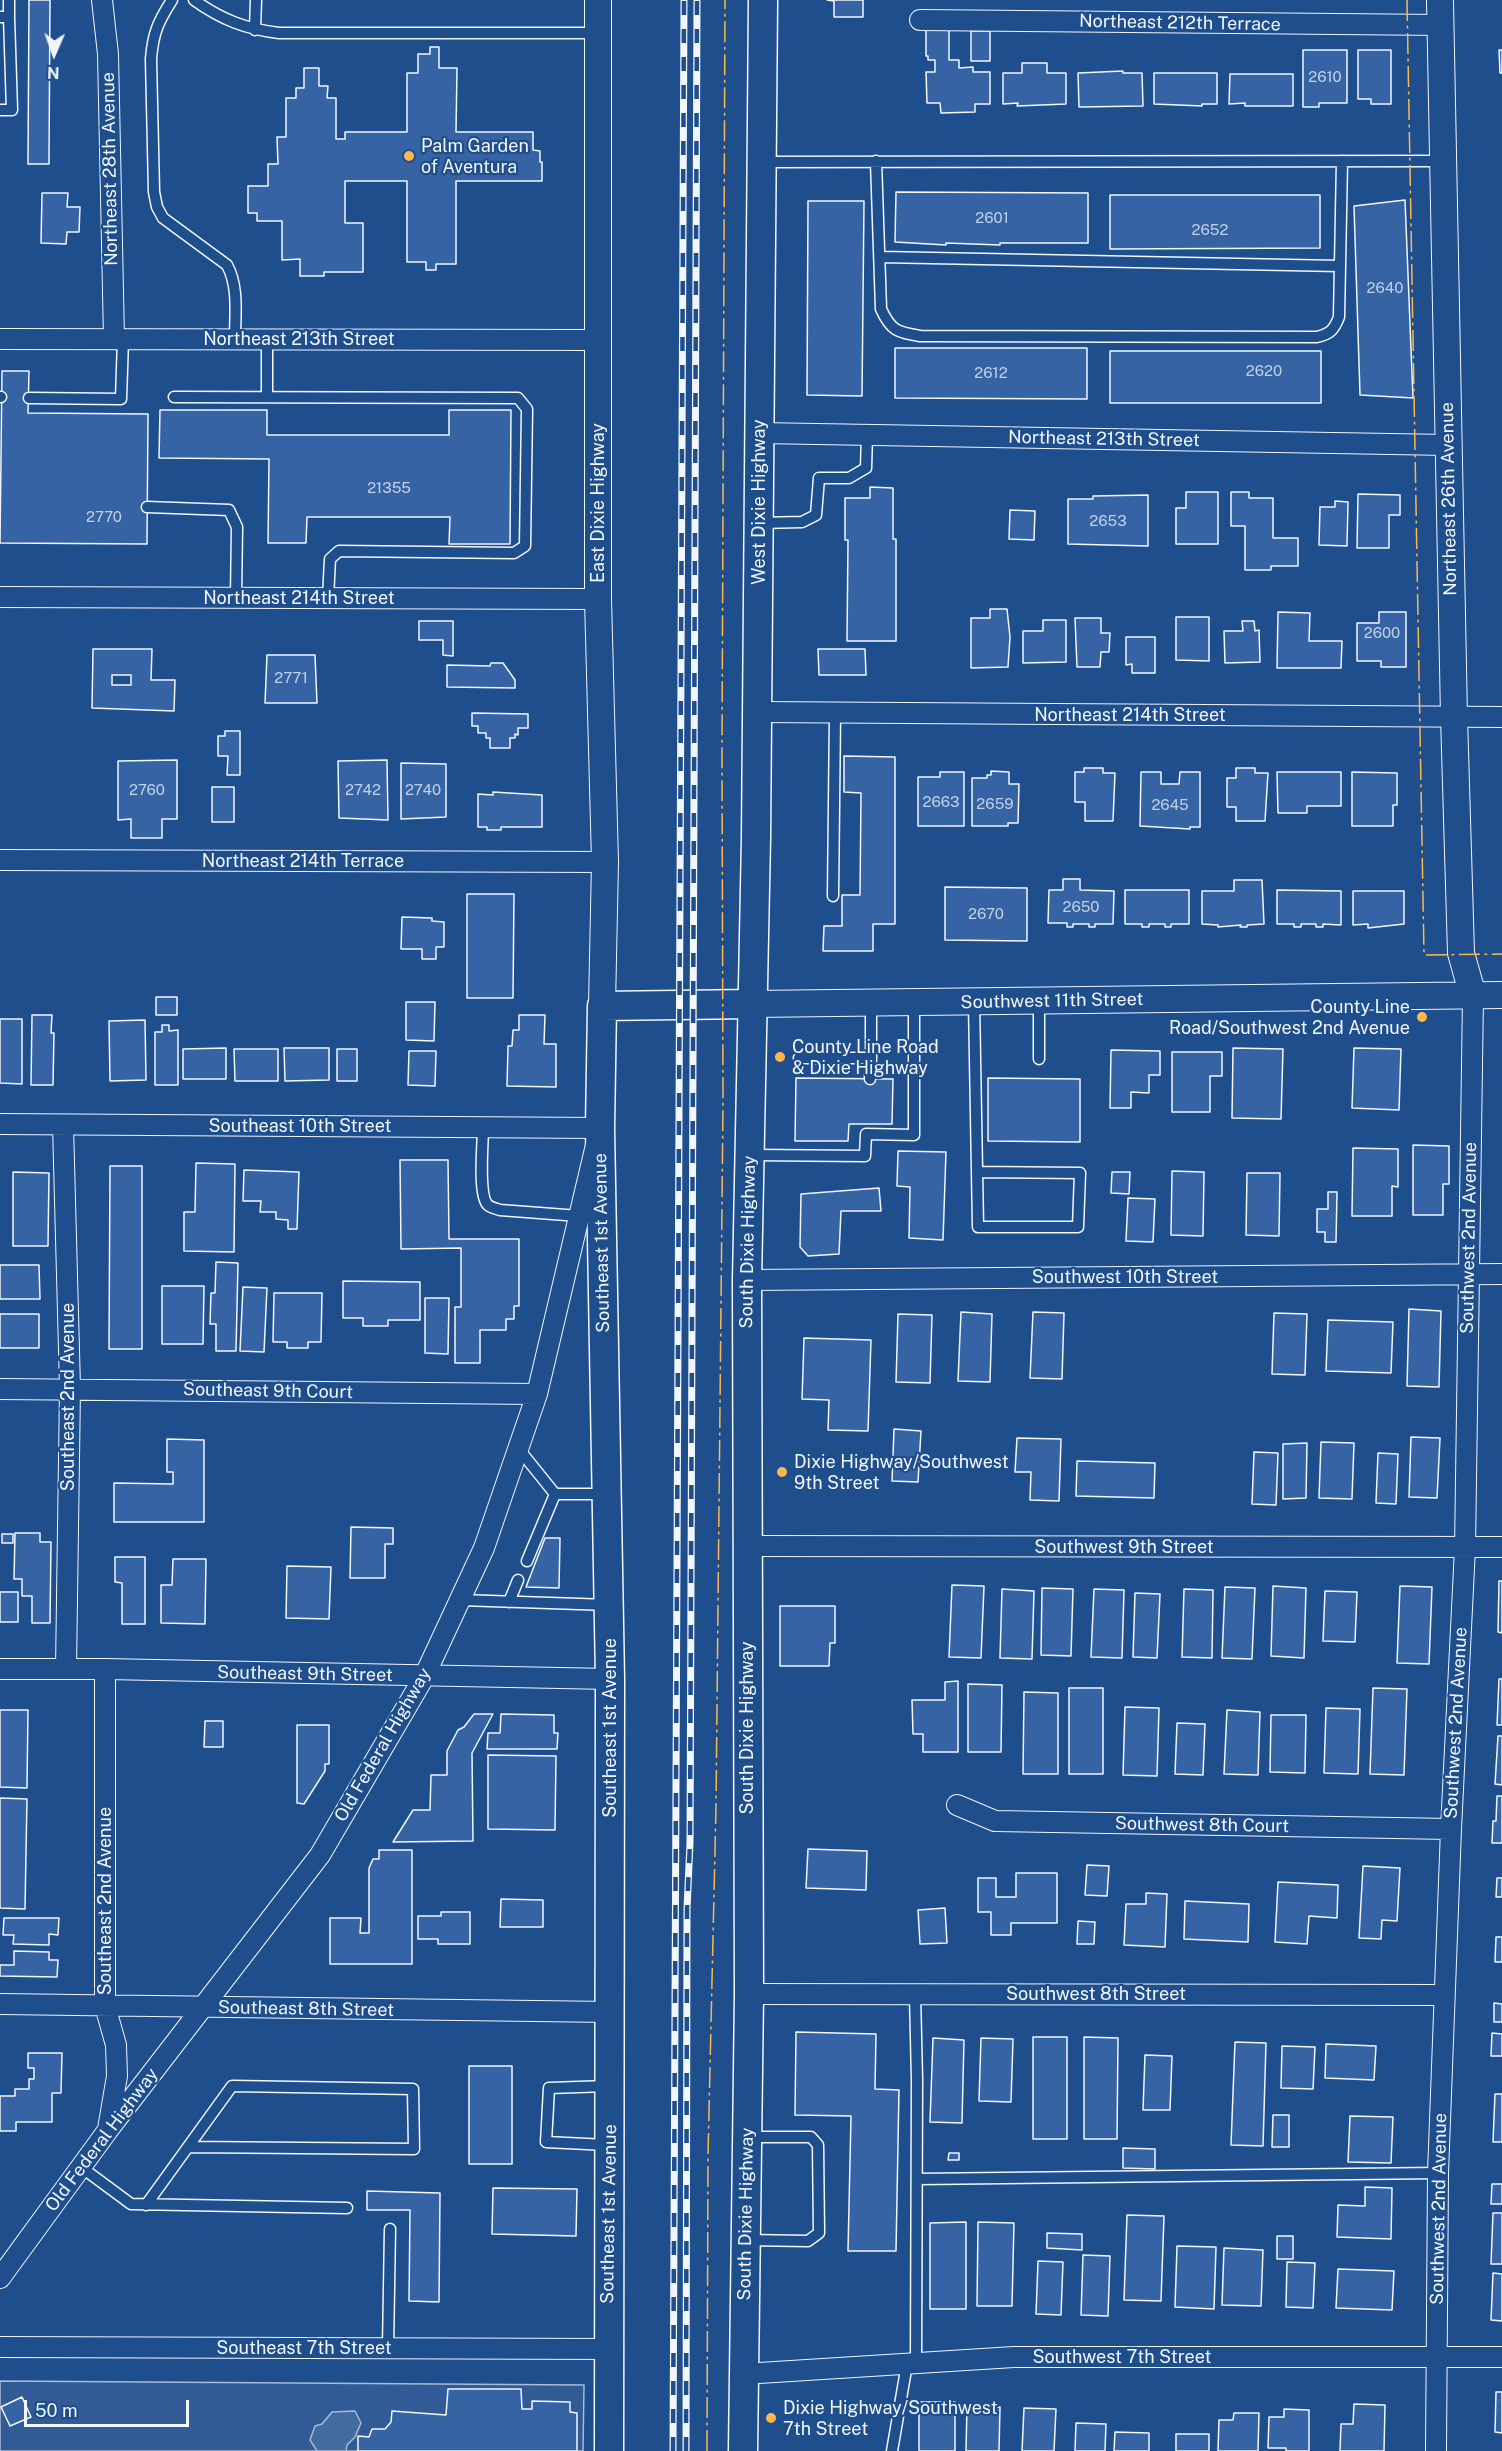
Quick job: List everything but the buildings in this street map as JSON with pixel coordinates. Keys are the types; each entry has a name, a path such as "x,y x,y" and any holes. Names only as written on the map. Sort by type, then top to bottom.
{"main road":[{"name":"West Dixie Highway","path":"752,1004 757,712 763,0"},
{"name":"Southwest 11th Street","path":"602,1006 752,1004"},
{"name":"South Dixie Highway","path":"743,2451 749,1994 747,1280 752,1004"},
{"name":"Southeast 1st Avenue","path":"602,1006 600,1128 610,1679 609,2451"}],"street":[{"name":"Northeast 28th Avenue","path":"102,0 108,54 119,339"},
{"name":"East Dixie Highway","path":"598,0 598,599 605,862 602,1006"},
{"name":"Northeast 26th Avenue","path":"1440,0 1448,445 1461,953 1473,996"},
{"name":"Northeast 212th Terrace","path":"920,20 1440,25"},
{"name":"Northeast 213th Street","path":"0,339 598,340"},
{"name":"Northeast 213th Street","path":"759,433 1448,445"},
{"name":"Northeast 214th Street","path":"0,597 598,599"},
{"name":"Northeast 214th Street","path":"757,712 1502,717"},
{"name":"Northeast 214th Terrace","path":"0,860 605,862"},
{"name":"Southwest 11th Street","path":"752,1004 1502,995"},
{"name":"Southwest 2nd Avenue","path":"1437,2451 1438,2173 1451,1829 1465,1548 1473,996"},
{"name":"Southeast 10th Street","path":"0,1124 600,1128"},
{"name":"Southeast 2nd Avenue","path":"63,1125 70,1388 66,1669"},
{"name":"Old Federal Highway","path":"0,2278 108,2130 320,1855 424,1677 484,1548 537,1394 600,1128"},
{"name":"Southwest 10th Street","path":"747,1280 1502,1274"},
{"name":"Southeast 9th Court","path":"0,1389 537,1394"},
{"name":"Southwest 9th Street","path":"747,1546 1502,1547"},
{"name":"Southeast 9th Street","path":"0,1669 610,1679"},
{"name":"Southeast 2nd Avenue","path":"105,1669 105,2006 117,2055 117,2076 108,2130"},
{"name":"Southwest 8th Court","path":"957,1805 995,1821 1451,1829"},
{"name":"Southwest 8th Street","path":"749,1994 1444,1995"},
{"name":"Southeast 8th Street","path":"0,2004 611,2012"},
{"name":"Southeast 7th Street","path":"0,2348 608,2349"},
{"name":"Southwest 7th Street","path":"743,2374 1014,2357 1502,2357"}],"lane":[{"path":"0,110 12,110 5,68 4,17 9,0"},
{"path":"172,0 156,27 152,40 154,192 157,207 163,218 227,265 233,276 235,339"},
{"path":"194,0 215,15 255,30 304,33 598,33"},
{"path":"255,0 255,30"},
{"path":"876,161 881,309 886,320 896,331 920,336 1317,338 1328,334 1335,328 1339,317 1342,161"},
{"path":"761,162 1443,161"},
{"path":"880,257 1340,266"},
{"path":"29,398 121,399 119,339"},
{"path":"267,339 267,397"},
{"path":"174,397 518,398 527,409 525,546 514,553 339,551 330,559 328,598"},
{"path":"759,523 802,522 816,515 819,478 849,478 866,468 867,435"},
{"path":"147,507 229,510 237,527 236,598"},
{"path":"833,896 835,713"},
{"path":"1039,1001 1039,1059"},
{"path":"749,1155 865,1156 867,1129 914,1135 914,1002"},
{"path":"974,1002 976,1172 978,1227 1078,1227 1080,1173 976,1172"},
{"path":"870,1003 870,1079"},
{"path":"799,1058 871,1058"},
{"path":"483,1127 483,1189 485,1202 490,1207 500,1210 579,1216"},
{"path":"518,1448 555,1494"},
{"path":"555,1494 607,1494"},
{"path":"527,1561 555,1494"},
{"path":"509,1602 518,1580"},
{"path":"459,1600 609,1605"},
{"path":"892,2451 911,2363 917,2179 915,1994"},
{"path":"610,2145 546,2142 549,2088 611,2085"},
{"path":"146,2205 232,2086 413,2089 414,2149 188,2147"},
{"path":"745,2240 808,2241 819,2233 818,2145 811,2137 747,2137"},
{"path":"81,2167 131,2204 346,2208"},
{"path":"917,2179 1438,2173"},
{"path":"388,2348 390,2229"}],"shaded area":[{"path":"0,2381 584,2385 583,2451 0,2451"},
{"path":"355,2411 361,2423 355,2437 347,2445 346,2451 317,2451 310,2440 315,2426 322,2424 332,2412"}],"railway":[{"path":"673,2451 684,0"},
{"path":"686,2451 697,0"}],"power":[{"path":"707,2451 708,2156 716,1807 723,1104 725,0"},
{"path":"1407,0 1424,955 1502,954"}],"place":[{"name":"Palm Garden of Aventura","path":"409,156"},
{"name":"County Line Road/Southwest 2nd Avenue","path":"1422,1017"},
{"name":"County Line Road & Dixie Highway","path":"780,1057"},
{"name":"Dixie Highway/Southwest 9th Street","path":"782,1472"},
{"name":"Dixie Highway/Southwest 7th Street","path":"771,2418"}]}
